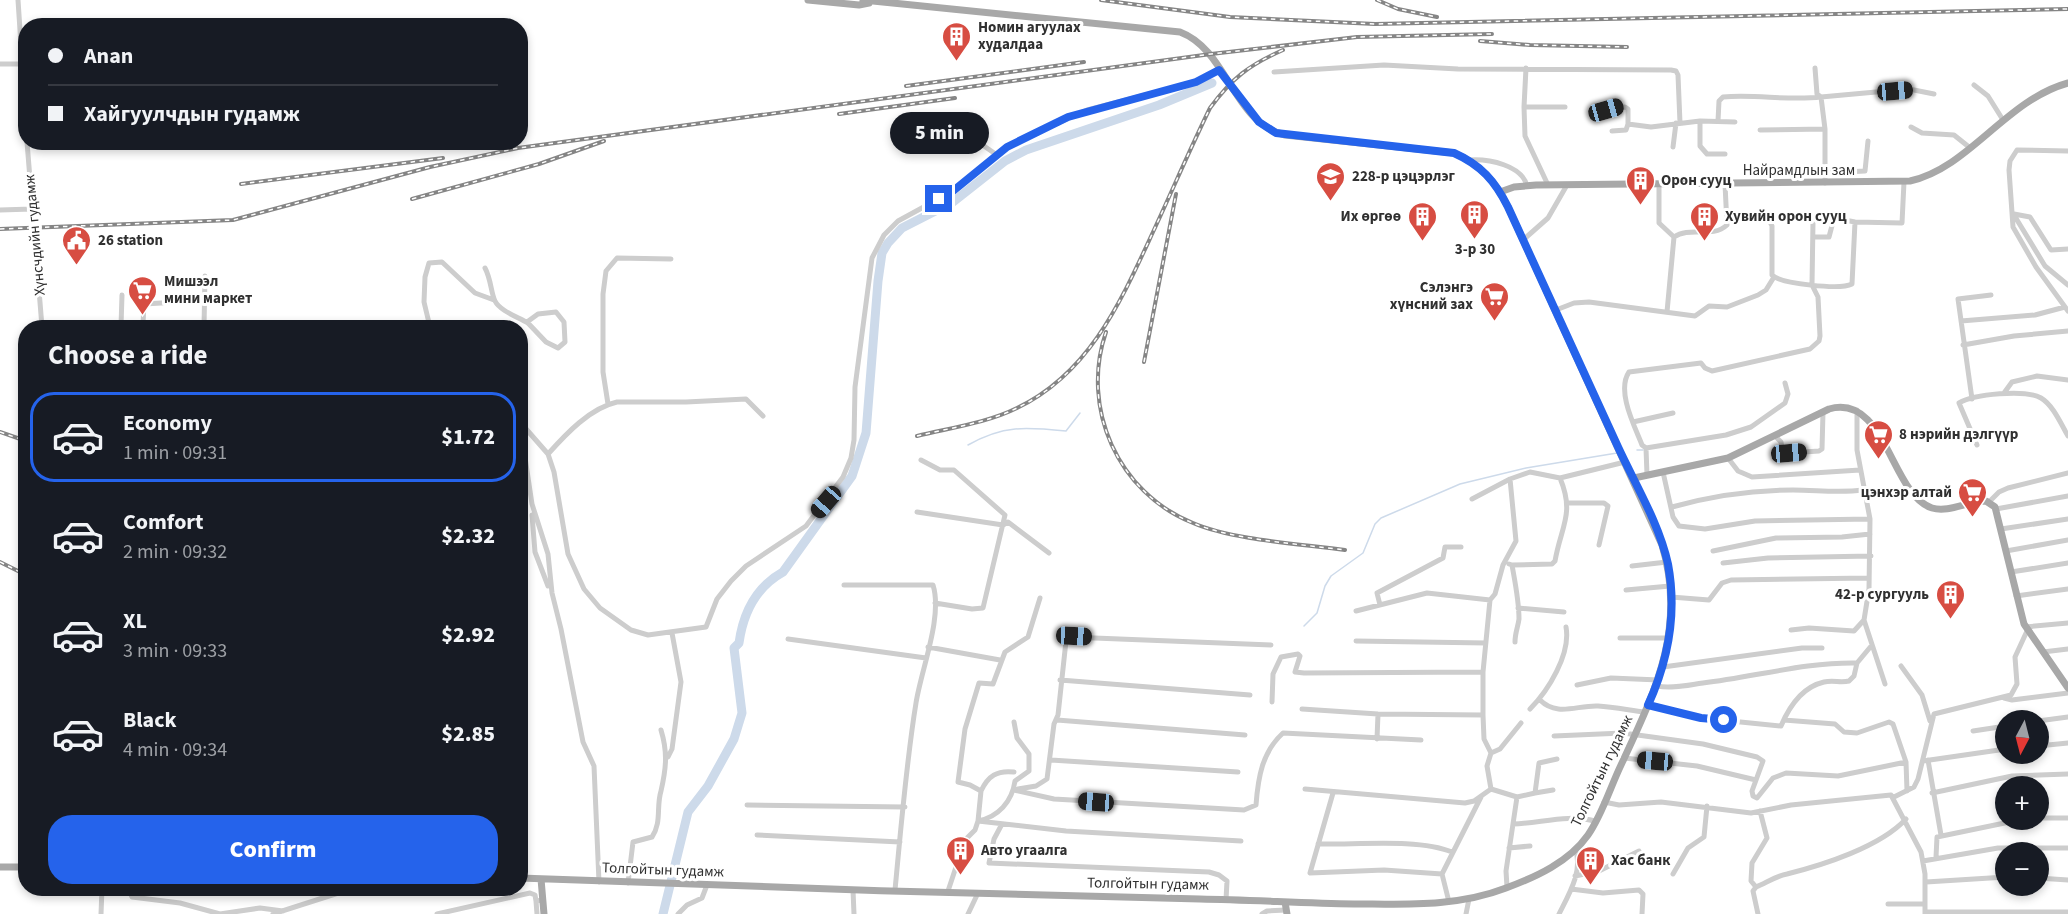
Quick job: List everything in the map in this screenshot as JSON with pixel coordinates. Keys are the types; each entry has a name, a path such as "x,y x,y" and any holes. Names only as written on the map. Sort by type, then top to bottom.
{"main road":[{"name":"Толгойтын гудамж","path":"528,878 1226,900 1286,909 1417,905 1468,899 1507,888 1554,865 1575,849 1587,836 1658,683 1669,638 1671,597 1667,562 1634,478 1500,192 1492,179 1470,160 1454,153 1425,148 1276,133 1259,122 1204,47 1180,32 866,1 859,5 808,0"},
{"name":"Найрамдлын зам","path":"1500,192 1514,187 1548,185 1904,182 1934,173 2035,97 2068,83"},
{"path":"1634,478 1728,458 1823,412 1839,407 1857,410 1871,425 1921,502 1934,508 1944,509 1989,501 1996,509 2026,629 2067,683"},
{"path":"0,867 18,867"},
{"path":"541,879 539,900 544,914"}],"street":[{"path":"18,0 19,18"},
{"path":"0,64 18,64"},
{"path":"1274,72 1384,65 1442,68 1676,71 1678,123 1673,147"},
{"path":"1526,68 1525,136 1548,185"},
{"path":"1815,68 1817,94 1821,97 1825,129 1825,183"},
{"path":"528,432 548,454 554,472 568,554 588,595 600,608 638,633 648,635 672,633 706,627 717,599 731,581 746,566 797,533 826,502 843,477 851,458 855,387 874,249 898,221 953,191 1007,147 1087,110 1189,84 1219,70"},
{"path":"1974,85 1988,96 2003,120"},
{"path":"1718,121 1719,101 1723,97 1821,97 1909,89 1934,94"},
{"path":"1606,110 1618,106 1628,109 1626,130 1612,131"},
{"path":"1524,107 1565,107"},
{"path":"1700,122 1700,146 1707,154 1725,154"},
{"path":"1628,124 1651,127 1678,123 1735,122"},
{"path":"1911,127 1922,133 1954,135 1969,147"},
{"path":"1760,130 1825,129"},
{"path":"903,145 968,135 997,155"},
{"path":"1825,173 1865,171 1868,141"},
{"name":"Хүнсчдийн гудамж","path":"28,150 41,320"},
{"path":"1961,321 2035,315 2066,309 2015,231 2009,170 2010,161 2017,150 2068,151"},
{"path":"1470,160 1487,160 1513,170 1524,176 1527,186"},
{"path":"1813,237 1829,237 1833,219 1902,223 1904,182"},
{"path":"1659,184 1659,223 1674,237"},
{"path":"1674,237 1684,233 1716,232 1726,225 1725,184"},
{"path":"1523,240 1548,218 1567,185"},
{"path":"0,210 32,209"},
{"path":"2013,214 2030,217 2051,250 2068,249"},
{"path":"2013,214 2044,266 2068,285"},
{"path":"1726,215 1762,217 1771,223 1770,269 1773,277"},
{"path":"1647,475 1646,448 1642,445 1633,422 1625,389 1629,372 1701,363 1704,368 1712,371 1810,349 1819,341 1820,336 1818,297 1812,285 1814,222"},
{"path":"1773,277 1812,285 1846,286 1852,284 1856,222"},
{"path":"1667,312 1674,237"},
{"path":"608,404 603,372 606,271 617,258 671,259"},
{"path":"428,320 424,302 429,263 442,262 475,293 494,300 501,308 523,320"},
{"path":"485,268 492,282 494,300"},
{"path":"204,320 205,276"},
{"path":"1556,310 1574,303 1589,302 1695,316 1709,306 1727,307 1763,293 1773,277"},
{"path":"121,320 122,295"},
{"path":"1972,399 1958,299 1991,295"},
{"path":"143,320 144,304 179,303"},
{"path":"556,312 564,322 565,342 558,348 552,345 528,323 538,314 556,312"},
{"path":"1963,345 2014,336 2068,331"},
{"path":"2004,393 2012,381 2037,376 2068,380"},
{"path":"1646,448 1726,435 1751,427 1785,403 1788,394 1785,383"},
{"path":"1977,445 1959,406 1961,401 2004,393 2039,397 2048,403 2068,436"},
{"path":"548,454 565,435 608,404 746,399 764,416"},
{"path":"1857,410 1860,470 1870,519 1871,556 1864,620 1885,684"},
{"path":"1775,435 1781,442 1782,449 1789,453 1819,451 1822,449 1823,412"},
{"path":"1633,422 1673,413"},
{"path":"1728,458 1738,471 1752,477 1860,470"},
{"path":"921,460 940,470 954,470 1005,515 983,608 972,609 935,603"},
{"path":"1472,499 1510,479 1530,472 1560,478 1625,462"},
{"path":"1663,472 1678,526 1705,529 1755,521 1870,519"},
{"path":"1989,501 2008,488 2068,473"},
{"path":"528,477 535,552 552,593"},
{"path":"1505,562 1512,565 1552,564 1567,525 1568,503 1560,478"},
{"path":"1491,789 1487,766 1491,753 1484,739 1483,672 1490,600 1495,594 1505,562 1516,541 1510,479"},
{"path":"1672,507 1710,496 1790,490 1840,493 1863,490"},
{"path":"1996,509 2068,496"},
{"path":"1568,503 1604,503 1608,506 1599,545"},
{"path":"532,504 548,554 552,593 583,741 594,766 599,882"},
{"path":"917,512 1003,525 1008,522 1049,553"},
{"path":"2001,529 2068,519"},
{"path":"1713,551 1776,538 1870,534"},
{"path":"2006,551 2068,540"},
{"path":"1380,605 1377,593 1443,558 1446,547 1461,547"},
{"path":"1723,563 1768,558 1871,556"},
{"path":"1632,566 1667,562"},
{"path":"2011,572 2068,563"},
{"path":"1512,565 1518,608 1515,642"},
{"path":"1671,597 1713,599 1722,583 1731,580 1869,578"},
{"path":"844,585 933,585 935,603 915,706 895,890"},
{"path":"1626,590 1670,586"},
{"path":"2016,596 2068,589"},
{"path":"1356,611 1427,593 1490,600"},
{"path":"981,791 958,782 957,774 964,729 979,683 993,684 1000,660 1008,648 1028,637 1040,598"},
{"path":"1518,608 1564,612"},
{"path":"1791,630 1809,628 1854,631 1864,620"},
{"path":"1930,722 1939,711 2011,695 2016,684 2015,657 2026,629 2068,623"},
{"path":"1530,709 1540,700 1564,653 1566,627"},
{"path":"667,759 672,749 681,682 672,633"},
{"path":"1014,790 1042,784 1047,780 1066,641 1074,636 1272,645"},
{"path":"1620,638 1669,638"},
{"path":"788,639 926,658"},
{"path":"1356,641 1486,643"},
{"path":"1540,700 1545,705 1564,711 1596,706 1646,709 1701,718 1781,726 1796,698 1823,682 1849,681 1854,676 1857,663 1872,645"},
{"path":"928,647 1000,660"},
{"path":"1663,667 1803,648 1822,648"},
{"path":"2043,652 2068,650"},
{"path":"1272,702 1273,674 1281,657 1286,655 1298,654 1300,656 1295,672 1304,673 1483,672"},
{"path":"1577,685 1611,678 1658,683 1666,688 1813,664 1857,663"},
{"path":"1901,666 1922,695 1930,722 1926,760 1941,836"},
{"path":"1060,680 1250,695"},
{"path":"2002,698 2012,700 2068,693"},
{"path":"1302,709 1378,714 1483,715"},
{"path":"1377,739 1378,714"},
{"path":"2049,720 2068,717"},
{"path":"1057,720 1245,735"},
{"path":"1784,720 1825,722 1835,724 1844,732 1857,733 1888,722 1893,724 1899,735 1906,762 1907,791"},
{"path":"978,821 997,814 1014,790 1015,781 1029,771 1029,754 1017,738 1014,722"},
{"path":"1491,753 1500,749 1521,723"},
{"path":"1973,731 1995,728"},
{"path":"628,883 633,842 652,837 659,823 661,789 664,784 667,759 661,730"},
{"path":"1554,736 1612,732 1702,744 1756,757 1763,761 1752,791 1753,796 1757,798 1773,778 1786,773 1838,776 1906,762"},
{"path":"1014,790 1054,799 1244,810 1256,805 1263,763 1272,743 1282,733 1421,740"},
{"path":"2049,745 2068,743"},
{"path":"1926,760 1995,751"},
{"path":"1624,758 1697,766 1756,780"},
{"path":"1535,793 1539,764 1557,759"},
{"path":"1051,760 1239,772"},
{"path":"1604,802 1619,805 1661,802 1707,806 1741,813 1878,795 1894,797 1907,791 1918,779 1926,760"},
{"path":"948,891 965,840 975,830 978,821 981,791 989,777 1003,770 1014,772"},
{"path":"1932,793 2012,776 2068,774"},
{"path":"1305,789 1464,803 1491,789"},
{"path":"1491,789 1517,797 1553,790"},
{"path":"1333,793 1310,873 1384,870 1442,874"},
{"path":"1449,902 1442,874 1482,795"},
{"path":"1507,888 1509,848 1517,797"},
{"path":"1894,797 1906,819 1923,861 1926,882 1925,913 2068,912"},
{"path":"747,805 905,807"},
{"path":"1673,874 1688,848 1704,837 1707,806"},
{"path":"1756,887 1751,881 1752,863 1767,838 1760,811"},
{"path":"1514,824 1578,817 1595,821"},
{"path":"2049,818 2068,818"},
{"path":"1758,914 1753,891 1756,887 1785,874 1853,852 1894,831 1906,819"},
{"path":"978,821 1066,831 1241,840"},
{"path":"1002,824 994,839 989,863 1209,872 1219,874 1227,881 1226,900"},
{"path":"1936,857 1936,840 1941,836 1995,825"},
{"path":"757,835 900,842"},
{"path":"1318,844 1428,846 1452,852"},
{"path":"1509,848 1530,846"},
{"path":"1923,861 1998,848 2068,848"},
{"path":"1559,914 1575,876 1578,860 1575,849"},
{"path":"1575,876 1599,872 1639,851"},
{"path":"1926,882 1995,878"},
{"path":"2049,879 2068,880"},
{"path":"678,914 687,905 702,898 704,885"},
{"path":"1571,889 1603,893 1639,890 1643,894 1642,914"},
{"path":"853,890 854,914"},
{"path":"528,893 539,900 537,914"},
{"path":"968,914 978,893"},
{"path":"101,914 102,896"},
{"path":"132,896 180,903 220,914 260,908 283,911"},
{"path":"273,914 329,896"},
{"path":"437,914 517,896"},
{"path":"1466,914 1468,899"},
{"path":"1888,904 1925,904"},
{"path":"1262,914 1267,911 1286,909"}],"waterway":[{"path":"663,914 688,812 708,786 734,739 742,713 734,648 739,643 752,602 765,585 783,572 852,476 866,433 878,281 882,253 888,243 902,228 953,202 1005,161 1026,150 1159,105 1212,83"},
{"path":"968,445 992,434 1015,429 1066,431 1080,413"},
{"path":"1637,450 1643,450"},
{"path":"1304,626 1317,613 1325,586 1331,576 1363,553 1375,524 1381,518 1460,484 1526,468 1617,453"}],"railway":[{"path":"1101,0 1230,17 1375,24 2068,9"},
{"path":"1377,0 1398,9 1437,17"},
{"path":"528,147 1211,54 1357,37 1492,34"},
{"path":"1480,41 1530,45 1627,47"},
{"path":"917,436 981,421 1017,408 1042,393 1065,375 1084,355 1129,284 1210,108 1242,73 1283,50"},
{"path":"906,86 1084,62"},
{"path":"839,114 955,98"},
{"path":"412,199 539,164 604,141"},
{"path":"0,229 233,220 430,167 509,150"},
{"path":"241,184 443,158"},
{"path":"1144,362 1176,194"},
{"path":"1106,332 1099,361 1098,390 1102,418 1112,445 1126,469 1144,491 1167,509 1209,529 1227,534 1345,550"},
{"path":"0,432 18,438"},
{"path":"0,562 18,571"}],"place":[{"name":"Номин агуулах худалдаа","path":"957,62"},
{"name":"228-р цэцэрлэг","path":"1331,202"},
{"name":"Орон сууц","path":"1640,206"},
{"name":"3-р 30","path":"1475,240"},
{"name":"Их өргөө","path":"1422,242"},
{"name":"Хувийн орон сууц","path":"1704,242"},
{"name":"26 station","path":"77,266"},
{"name":"Мишээл мини маркет","path":"143,316"},
{"name":"Сэлэнгэ хүнсний зах","path":"1494,322"},
{"name":"8 нэрийн дэлгүүр","path":"1878,460"},
{"name":"цэнхэр алтай","path":"1973,518"},
{"name":"42-p сургууль","path":"1950,620"},
{"name":"Авто угаалга","path":"960,876"},
{"name":"Хас банк","path":"1590,886"}],"route":[{"path":"939,199 953,191 1007,147 1068,117 1196,82 1219,70 1259,122 1276,133 1425,148 1454,153 1477,164 1492,179 1508,207 1634,478 1662,545 1669,575 1671,617 1663,667 1648,705 1701,718 1724,720"}]}
